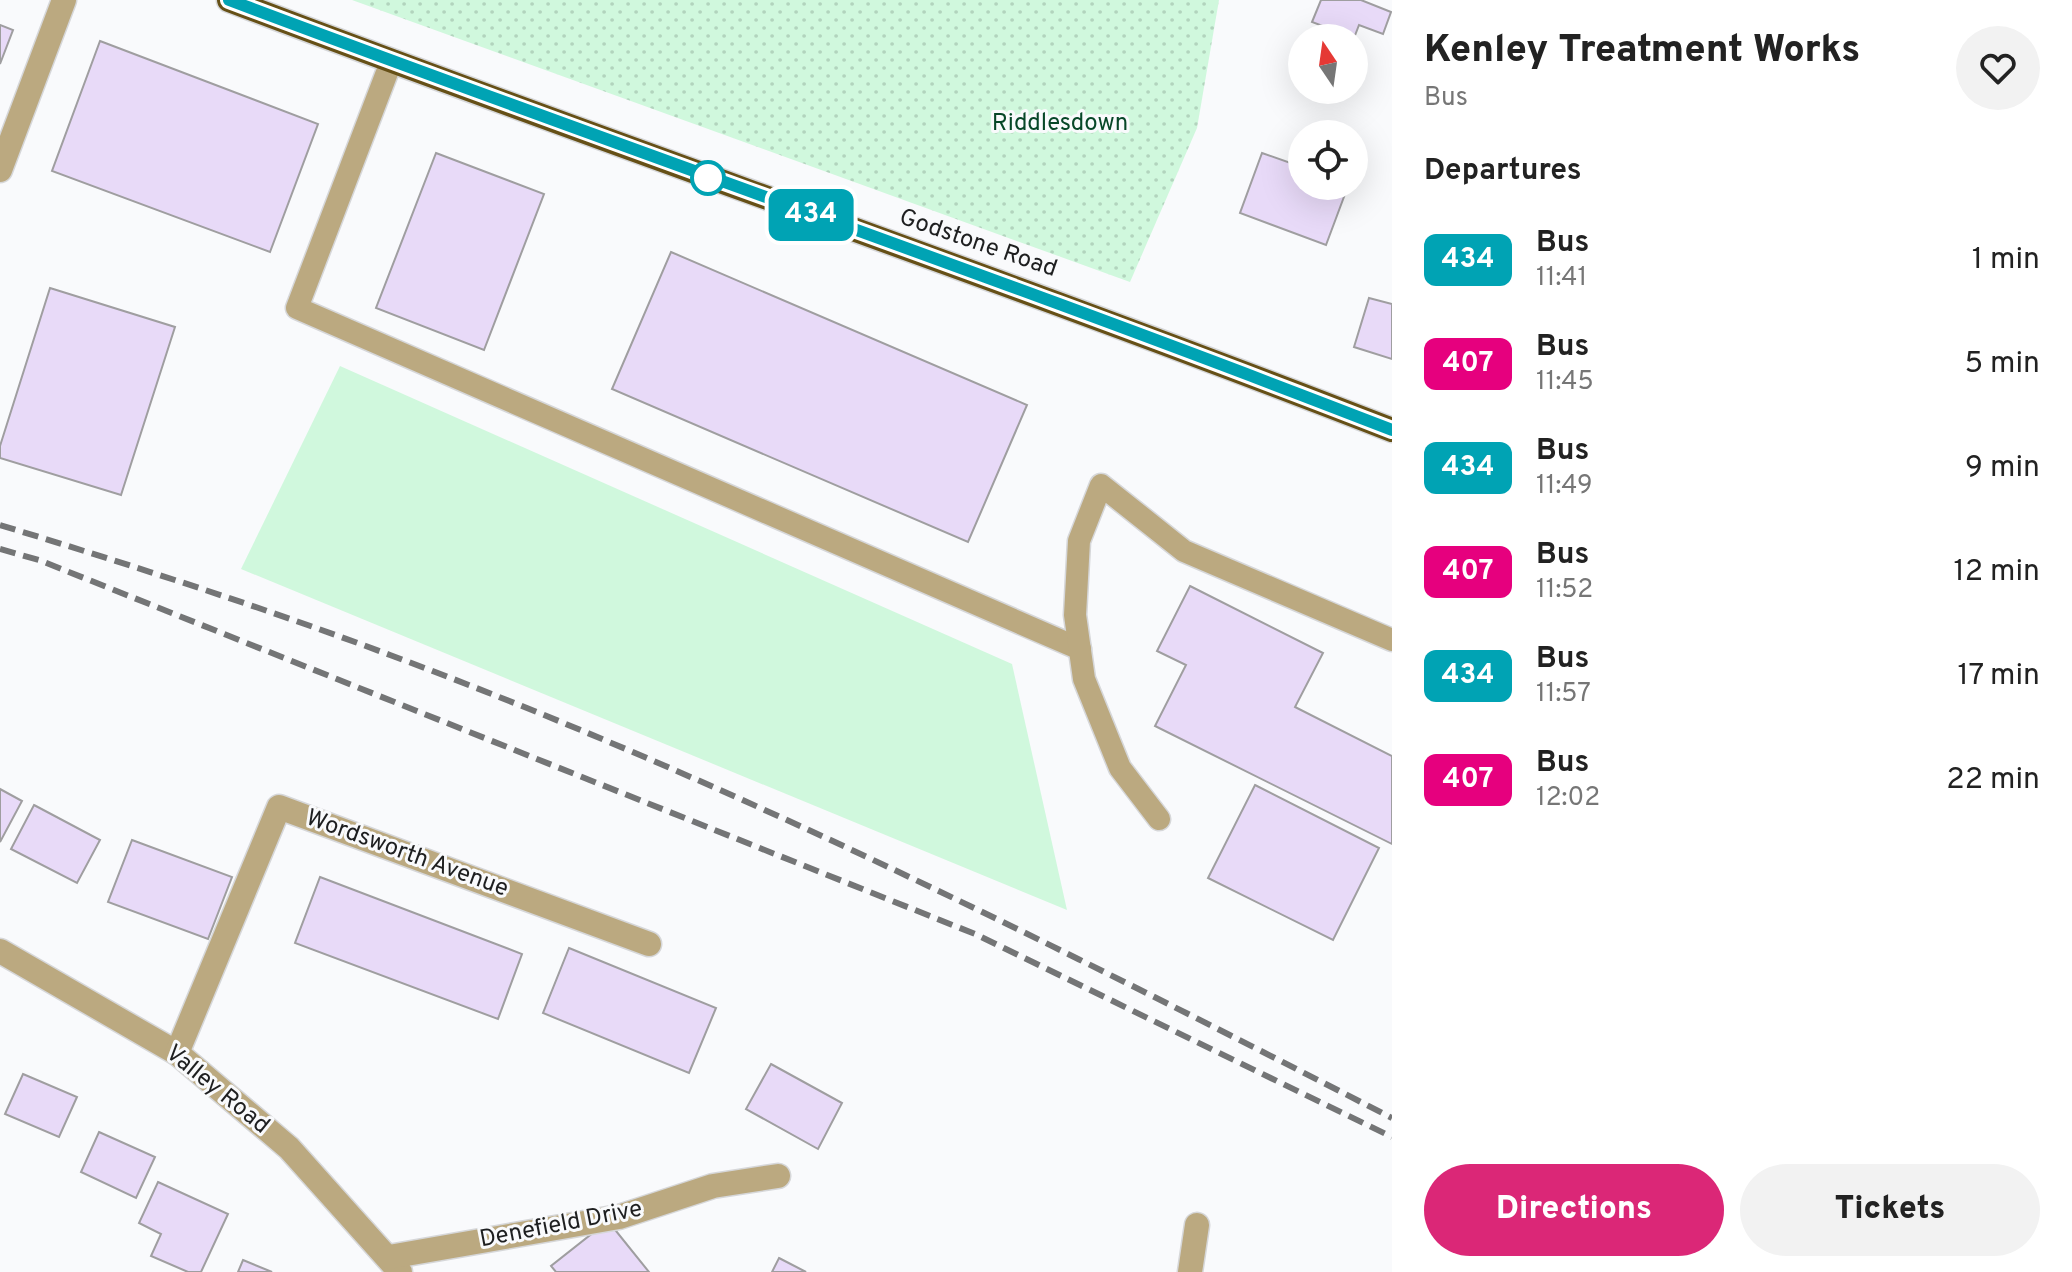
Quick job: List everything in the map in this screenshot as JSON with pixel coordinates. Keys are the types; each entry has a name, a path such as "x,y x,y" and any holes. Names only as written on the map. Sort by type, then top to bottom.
{"highway":[{"name":"Godstone Road","path":"229,0 391,62 1113,322 1392,430"}],"street":[{"path":"0,170 64,0"},
{"name":"Wordsworth Avenue","path":"177,1053 279,807 649,944"},
{"name":"Valley Road","path":"0,951 177,1053 289,1148 394,1265"},
{"name":"Denefield Drive","path":"394,1265 619,1217 713,1186 778,1176"},
{"path":"1190,1272 1197,1225"}],"lane":[{"path":"391,62 297,308 1080,649"},
{"path":"1159,819 1120,768 1084,679 1075,615 1079,541 1101,485 1184,551 1392,640"}],"green space":[{"name":"Riddlesdown","path":"352,0 1219,0 1197,128 1130,282"},
{"path":"340,366 1012,664 1067,910 241,569"}],"building":[{"path":"1321,0 1361,0 1391,12 1383,34 1368,28 1368,24 1312,22"},
{"path":"0,25 13,30 0,64"},
{"path":"100,41 318,124 270,252 52,171"},
{"path":"436,153 544,194 484,350 376,308"},
{"path":"1262,153 1288,162 1288,200 1343,200 1326,245 1240,213"},
{"path":"671,252 1027,405 968,542 612,389"},
{"path":"50,288 175,327 121,495 0,458 0,446"},
{"path":"1369,298 1392,304 1392,359 1354,347"},
{"path":"1190,586 1323,653 1295,707 1392,756 1392,844 1155,726 1186,665 1157,651"},
{"path":"1255,785 1379,848 1333,940 1208,878"},
{"path":"0,789 22,801 0,842"},
{"path":"34,805 100,840 77,883 11,849"},
{"path":"132,840 232,877 208,939 108,902"},
{"path":"320,877 522,954 498,1019 295,943"},
{"path":"569,948 716,1008 689,1073 543,1013"},
{"path":"771,1064 842,1103 818,1149 746,1109"},
{"path":"23,1074 77,1097 59,1137 5,1114"},
{"path":"99,1132 155,1157 136,1198 81,1172"},
{"path":"158,1182 228,1214 201,1272 188,1272 151,1256 161,1234 139,1223"},
{"path":"608,1221 649,1272 556,1272 551,1266"},
{"path":"779,1258 806,1272 772,1272"},
{"path":"243,1260 272,1272 238,1272"}],"railway":[{"path":"0,525 342,637 646,758 772,813 1022,931 1392,1118"},
{"path":"0,549 39,560 975,934 1392,1137"}],"bus line":[{"name":"434","path":"229,0 732,187 1113,322 1392,430"}]}
